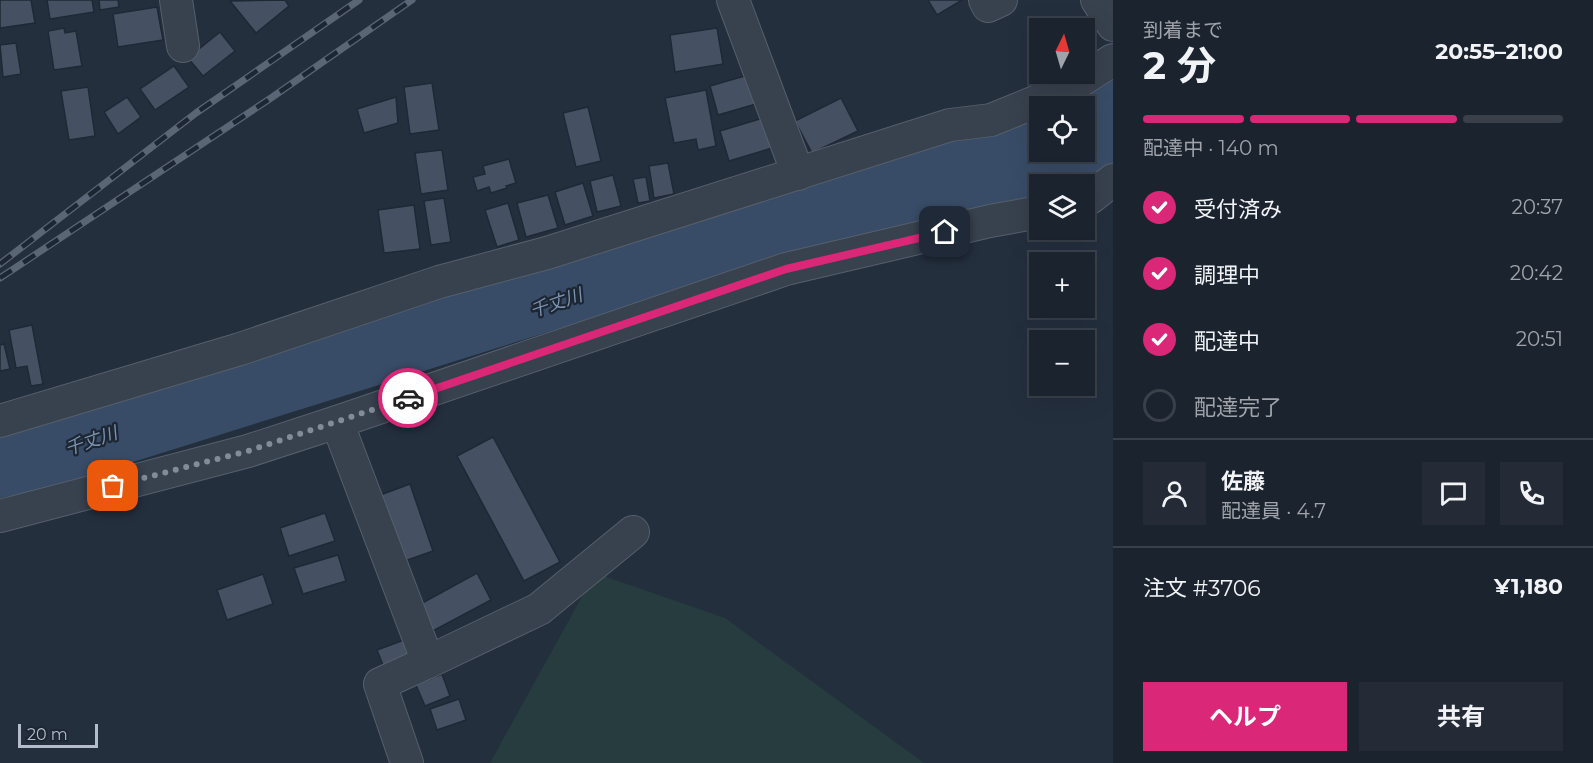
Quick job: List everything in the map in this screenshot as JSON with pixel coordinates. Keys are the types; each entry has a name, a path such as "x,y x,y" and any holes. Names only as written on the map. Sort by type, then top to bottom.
{"street":[{"path":"176,0 183,46"},
{"path":"733,0 798,174"},
{"path":"985,0 988,6 1001,0"},
{"path":"1097,0 1113,25"},
{"path":"0,421 240,348 439,282 547,253 950,125 992,120 1067,89 1113,60"},
{"path":"1095,194 1113,180"},
{"path":"0,516 248,451 786,269 1029,214"},
{"path":"337,422 428,662"},
{"path":"407,763 380,684 539,609 633,532"}],"green space":[{"path":"595,573 725,618 924,763 490,763"}],"water":[{"name":"千丈川","path":"1113,74 1113,164 1094,174 1029,174 1029,199 794,255 50,488 0,498 0,432 951,138 998,133 1029,121 1029,162 1095,162 1095,96 1087,96"}],"building":[{"path":"0,0 31,0 35,23 0,28"},
{"path":"47,0 92,0 94,12 50,19"},
{"path":"99,0 118,0 119,7 100,10"},
{"path":"285,0 289,6 256,33 230,1"},
{"path":"928,0 962,0 937,15"},
{"path":"157,7 163,40 118,47 113,14"},
{"path":"64,28 65,33 76,31 82,66 54,70 48,31"},
{"path":"717,28 723,64 675,72 670,35"},
{"path":"220,32 235,51 203,76 188,58"},
{"path":"16,43 21,74 3,77 0,45"},
{"path":"174,66 189,87 155,110 140,89"},
{"path":"748,75 756,104 718,115 710,86"},
{"path":"432,83 439,130 410,134 404,87"},
{"path":"88,87 95,136 69,140 61,91"},
{"path":"706,90 716,146 698,150 696,139 674,143 665,98"},
{"path":"127,97 141,117 118,134 104,112"},
{"path":"396,97 398,123 364,133 357,109"},
{"path":"841,98 858,131 812,153 795,121"},
{"path":"588,107 601,161 576,167 563,113"},
{"path":"763,118 772,148 729,161 720,131"},
{"path":"442,150 448,190 421,194 415,153"},
{"path":"509,159 516,183 491,193 489,187 477,191 473,177 485,174 483,166"},
{"path":"668,163 674,194 654,198 649,166"},
{"path":"613,175 621,206 597,212 590,181"},
{"path":"646,177 650,201 638,203 633,179"},
{"path":"583,183 593,216 565,225 555,192"},
{"path":"548,195 558,228 526,237 517,203"},
{"path":"444,198 451,242 431,245 424,201"},
{"path":"508,203 519,240 497,247 485,210"},
{"path":"414,205 420,249 384,253 378,210"},
{"path":"32,325 43,384 31,386 27,366 16,368 9,330"},
{"path":"4,344 10,369 0,371 0,345"},
{"path":"493,437 560,562 524,581 457,456"},
{"path":"410,484 433,551 399,563 375,497"},
{"path":"325,513 335,541 289,556 280,528"},
{"path":"338,555 346,581 303,594 294,568"},
{"path":"477,573 491,600 429,633 415,607"},
{"path":"263,574 273,604 227,620 217,590"},
{"path":"404,640 412,661 385,670 377,650"},
{"path":"442,674 450,696 425,706 416,685"},
{"path":"459,699 466,720 437,730 430,709"}],"railway":[{"path":"0,264 196,113 359,0"},
{"path":"0,278 271,98 412,0"}],"way so far":[{"path":"113,486 248,451 408,398"}],"route":[{"path":"408,398 786,269 945,232"}]}
